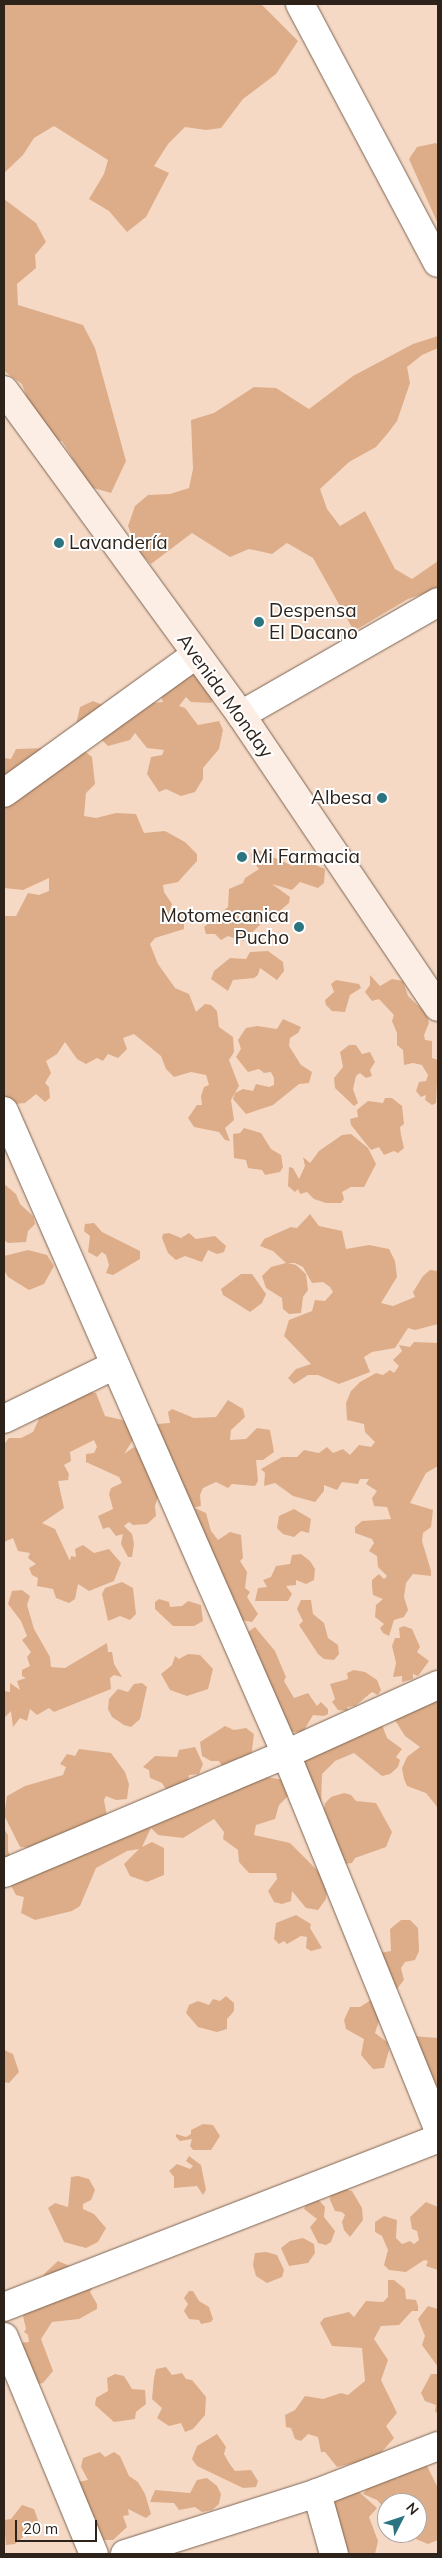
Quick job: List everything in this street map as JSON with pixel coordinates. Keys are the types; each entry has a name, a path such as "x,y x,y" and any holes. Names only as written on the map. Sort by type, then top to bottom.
{"main road":[{"name":"Avenida Monday","path":"4,390 195,655 241,715 438,1007"}],"street":[{"path":"300,4 438,263"},
{"path":"241,715 438,602"},
{"path":"4,793 195,655"},
{"path":"4,1111 286,1754 438,2128"},
{"path":"4,1419 115,1365"},
{"path":"4,1873 286,1754 438,1685"},
{"path":"4,2307 438,2139"},
{"path":"4,2337 94,2554"},
{"path":"125,2554 317,2493 438,2446"},
{"path":"317,2493 334,2554"}],"shaded area":[{"path":"4,4 261,4 298,41 276,74 243,99 221,128 206,130 185,127 168,144 154,166 169,173 146,217 127,232 109,211 89,199 104,174 108,160 54,126 34,138 23,155 4,173"},
{"path":"436,143 438,147 438,224 409,159 417,147"},
{"path":"4,199 36,223 46,242 35,255 36,268 17,284 18,305 83,325 95,348 126,461 111,493 90,487 62,441 51,440 31,408 22,384 4,371"},
{"path":"438,336 438,348 422,355 407,367 410,383 397,421 388,433 376,447 349,462 320,489 327,509 340,526 365,511 395,569 412,579 438,561 438,589 408,599 354,631 313,558 287,543 272,554 249,549 230,557 192,533 151,564 136,548 128,526 135,506 148,495 170,494 189,488 193,469 191,420 214,413 254,387 276,388 309,409 353,376 413,344"},
{"path":"200,671 216,696 211,703 191,702 186,697 179,706 185,708 198,725 219,721 223,730 219,749 203,768 203,779 195,792 181,796 166,789 159,792 147,774 151,757 162,755 164,750 147,748 135,733 130,740 108,746 101,739 75,729 80,707 93,701 107,707 116,694 135,688 144,692 144,710 153,703 163,702 161,696 178,677 186,678"},
{"path":"79,747 92,757 95,784 86,793 84,816 96,818 116,813 136,814 144,833 165,831 185,842 197,854 197,861 178,882 163,885 164,892 172,904 169,913 180,914 184,919 184,929 155,938 150,944 158,964 175,988 189,994 196,1012 205,1004 211,1005 217,1011 219,1027 233,1037 234,1052 229,1060 239,1086 231,1100 234,1120 225,1128 230,1141 225,1140 219,1132 194,1127 188,1118 197,1105 202,1105 201,1096 204,1087 209,1085 206,1075 191,1072 174,1077 166,1069 161,1056 134,1034 123,1038 127,1049 118,1058 108,1054 103,1061 97,1058 86,1064 77,1059 65,1042 57,1054 46,1061 51,1073 45,1083 49,1087 50,1098 45,1102 36,1094 25,1103 13,1104 4,1095 4,916 16,916 28,893 39,895 49,891 49,878 23,890 4,888 4,758 11,759 16,749"},
{"path":"257,850 293,866 304,860 325,869 324,883 318,888 300,882 292,890 272,884 290,897 289,903 276,914 262,914 259,918 260,925 243,941 228,936 221,940 215,934 206,934 204,927 228,907 229,889 243,883 245,878 259,869 251,859 251,853"},
{"path":"268,951 283,962 284,971 277,980 260,968 258,975 254,978 233,980 228,991 211,979 214,971 230,958 246,959 250,952"},
{"path":"370,975 380,986 392,979 403,981 408,996 427,1014 429,1023 424,1035 425,1040 432,1041 432,1058 438,1060 436,1103 432,1105 425,1100 426,1095 421,1097 416,1091 419,1082 426,1081 428,1075 422,1065 413,1063 404,1065 403,1050 397,1045 397,1033 392,1021 394,1015 379,999 372,1001 365,992 370,985"},
{"path":"336,980 359,984 361,988 350,995 345,1012 332,1011 326,1005 325,1000 334,992 331,984"},
{"path":"283,1019 301,1027 298,1033 290,1038 289,1046 301,1065 312,1072 309,1083 299,1084 273,1105 246,1114 233,1099 235,1093 243,1089 253,1091 256,1084 269,1087 274,1085 274,1078 271,1072 264,1073 259,1069 248,1072 236,1057 241,1049 238,1040 246,1028 257,1026 277,1029"},
{"path":"349,1045 356,1045 362,1054 370,1052 375,1062 370,1070 372,1076 366,1078 360,1073 356,1076 353,1089 358,1103 354,1106 335,1088 334,1078 343,1067 340,1052"},
{"path":"385,1098 392,1098 402,1106 404,1124 400,1127 404,1148 398,1153 394,1151 384,1155 379,1147 371,1150 351,1125 350,1119 358,1117 357,1110 368,1101 383,1103"},
{"path":"244,1128 261,1133 271,1149 281,1155 283,1167 280,1172 265,1175 262,1170 248,1168 246,1160 234,1158 233,1134 240,1133"},
{"path":"351,1134 368,1148 376,1164 364,1187 351,1187 342,1192 344,1199 341,1203 326,1203 314,1199 307,1192 300,1194 298,1189 295,1192 288,1186 289,1167 293,1168 299,1179 305,1166 303,1157 310,1163 319,1151 342,1135"},
{"path":"4,1184 16,1194 20,1204 33,1216 35,1224 28,1231 26,1242 8,1243 4,1240"},
{"path":"310,1214 319,1226 342,1231 346,1249 369,1245 389,1249 395,1261 397,1277 381,1303 393,1306 415,1297 413,1292 423,1276 430,1270 438,1271 438,1324 415,1330 408,1328 395,1348 372,1352 364,1357 370,1372 339,1384 318,1375 308,1375 294,1384 288,1378 296,1369 311,1364 284,1336 289,1320 312,1311 315,1300 325,1301 333,1292 330,1287 323,1282 312,1283 303,1267 295,1263 288,1263 296,1265 306,1274 308,1290 303,1297 301,1313 289,1314 283,1309 282,1298 266,1288 262,1276 271,1267 286,1263 273,1251 260,1246 264,1239 291,1227 297,1228"},
{"path":"94,1223 102,1232 140,1251 140,1259 113,1275 106,1273 109,1265 106,1255 102,1252 97,1257 88,1252 90,1236 84,1231 85,1224"},
{"path":"169,1233 181,1238 189,1233 196,1239 215,1236 226,1246 224,1252 217,1254 208,1250 202,1262 185,1256 176,1260 168,1253 162,1238 163,1234"},
{"path":"28,1250 47,1255 54,1266 44,1284 29,1290 8,1277 4,1270 4,1256"},
{"path":"241,1274 252,1274 266,1294 262,1303 250,1312 223,1295 221,1289"},
{"path":"414,1342 438,1343 438,1466 426,1473 410,1503 433,1510 431,1527 423,1533 422,1541 431,1576 413,1574 406,1583 404,1597 408,1610 404,1617 394,1620 389,1636 383,1633 380,1628 384,1624 375,1617 376,1605 383,1599 373,1595 372,1587 372,1580 379,1574 384,1579 387,1576 378,1567 377,1556 369,1551 374,1543 372,1539 355,1533 355,1527 362,1521 391,1519 387,1507 374,1506 372,1498 377,1491 366,1484 369,1479 360,1479 358,1484 342,1482 337,1490 324,1485 324,1491 315,1502 293,1496 275,1483 264,1486 265,1473 261,1469 282,1457 297,1457 304,1450 319,1453 327,1447 333,1453 343,1449 350,1455 359,1445 371,1447 375,1442 365,1432 364,1424 347,1420 346,1403 351,1391 360,1382 376,1373 383,1375 390,1370 394,1373 399,1366 393,1360 402,1351 399,1345 410,1347"},
{"path":"74,1391 78,1398 83,1391 96,1393 105,1416 123,1420 135,1437 124,1454 134,1447 143,1454 144,1466 153,1476 159,1493 155,1506 156,1516 147,1524 133,1525 129,1522 124,1526 132,1534 134,1544 132,1557 128,1557 121,1544 123,1534 116,1536 109,1527 103,1529 98,1516 113,1509 109,1494 111,1488 122,1483 119,1477 86,1462 86,1454 94,1453 97,1447 94,1440 70,1452 71,1461 64,1465 69,1474 68,1480 58,1481 64,1508 42,1523 55,1529 70,1561 71,1556 76,1557 75,1549 83,1545 94,1553 109,1549 121,1563 114,1581 89,1591 78,1584 75,1599 69,1603 56,1598 53,1589 37,1586 38,1578 32,1575 29,1568 36,1564 28,1558 30,1553 18,1551 13,1538 4,1542 4,1444 9,1438 21,1438 33,1432 39,1419 33,1411"},
{"path":"228,1400 243,1409 245,1417 231,1430 230,1440 246,1439 257,1428 270,1430 274,1452 263,1460 256,1460 258,1481 255,1486 232,1484 228,1488 216,1482 203,1488 200,1495 201,1506 180,1511 141,1432 157,1424 170,1423 168,1412 172,1409 194,1418 216,1417"},
{"path":"195,1508 206,1513 211,1531 218,1540 230,1532 241,1535 243,1558 240,1561 247,1572 245,1588 250,1592 247,1597 258,1614 252,1622 235,1619 192,1511"},
{"path":"294,1509 311,1519 309,1533 301,1531 294,1537 283,1534 277,1528 279,1516"},
{"path":"301,1554 310,1561 315,1569 314,1580 306,1584 296,1580 296,1585 286,1586 292,1594 288,1601 255,1601 258,1588 267,1587 263,1580 271,1577 276,1566 290,1564 292,1555"},
{"path":"122,1582 133,1588 136,1614 130,1620 120,1616 108,1621 102,1594 105,1588"},
{"path":"22,1590 30,1596 27,1605 34,1629 50,1657 51,1667 65,1668 107,1643 108,1652 112,1652 114,1664 122,1677 114,1675 110,1678 111,1689 54,1712 49,1708 37,1715 30,1709 27,1721 20,1718 13,1727 11,1711 4,1718 4,1691 10,1692 10,1683 20,1690 17,1681 26,1678 22,1676 22,1670 30,1666 27,1657 31,1652 22,1640 27,1636 21,1621 8,1604 12,1591"},
{"path":"159,1599 169,1602 170,1607 182,1606 188,1601 201,1605 203,1621 194,1626 173,1626 155,1609 155,1602"},
{"path":"301,1600 311,1600 313,1614 324,1623 328,1638 338,1645 339,1654 334,1660 324,1659 318,1654 299,1625 303,1621 297,1609"},
{"path":"404,1626 412,1629 420,1647 417,1652 429,1661 418,1676 413,1674 413,1679 402,1682 402,1676 393,1677 396,1663 392,1646 395,1638 400,1638 399,1628"},
{"path":"255,1627 275,1651 286,1677 284,1681 294,1698 308,1693 317,1706 321,1702 328,1709 328,1714 324,1716 313,1715 303,1732 289,1732 272,1695 276,1694 267,1683 261,1660 255,1651 258,1648 249,1651 243,1637 249,1636 248,1632"},
{"path":"188,1654 200,1655 213,1669 208,1689 187,1696 170,1690 161,1674 172,1665 175,1656 179,1659"},
{"path":"354,1670 365,1672 377,1680 381,1690 378,1695 372,1692 355,1706 347,1707 349,1711 338,1710 332,1702 335,1699 330,1684 348,1679 347,1673"},
{"path":"438,1680 438,1808 426,1793 407,1786 402,1768 407,1757 420,1747 405,1736 393,1717"},
{"path":"142,1683 147,1687 140,1719 131,1727 124,1725 112,1717 108,1709 109,1699 118,1689 128,1692 134,1684"},
{"path":"381,1722 387,1738 402,1749 396,1757 400,1760 398,1767 390,1774 382,1776 354,1753 335,1761 322,1774 321,1808 292,1761"},
{"path":"225,1726 234,1730 246,1728 254,1734 251,1758 225,1770 219,1761 211,1761 202,1756 200,1742"},
{"path":"195,1747 203,1764 199,1774 189,1775 188,1781 169,1794 162,1783 150,1778 149,1770 143,1767 155,1756 177,1757 179,1750"},
{"path":"79,1749 111,1753 125,1772 129,1784 127,1799 116,1800 106,1796 104,1800 107,1817 32,1848 20,1847 4,1815 7,1796 25,1786 63,1775 66,1767 60,1764 67,1754 75,1756"},
{"path":"267,1777 284,1780 291,1793 279,1805 275,1819 256,1825 254,1835 290,1843 320,1873 327,1883 326,1899 318,1910 306,1908 292,1891 291,1901 282,1904 274,1902 268,1891 277,1879 276,1873 249,1873 239,1862 238,1850 223,1839 224,1832 214,1819 183,1838 158,1835 151,1828 142,1847 152,1842 164,1848 164,1875 147,1882 130,1876 124,1864 139,1849 127,1851 96,1868 80,1906 72,1911 35,1920 21,1913 24,1897 16,1895 9,1882 4,1891 4,1829 8,1835 8,1851 13,1863 146,1818 151,1826 153,1818 252,1779"},
{"path":"344,1793 351,1795 356,1801 376,1803 392,1832 386,1847 355,1858 352,1863 336,1865 323,1815 325,1803 331,1797"},
{"path":"296,1915 311,1924 310,1928 322,1948 311,1951 306,1948 307,1937 301,1936 287,1944 284,1941 279,1944 274,1939 276,1923"},
{"path":"401,1920 410,1920 418,1928 419,1951 415,1960 405,1962 401,1968 404,1980 393,1994 379,1953 391,1951 390,1929"},
{"path":"226,1996 234,2003 234,2011 227,2019 227,2029 217,2032 198,2027 186,2013 189,2005 198,2001 209,2005 213,1999 220,2001"},
{"path":"374,1998 381,2015 375,2033 387,2042 389,2050 384,2068 373,2069 361,2055 364,2039 346,2029 344,2020 350,2007 360,2007"},
{"path":"412,2036 438,2038 438,2085 429,2083"},
{"path":"4,2050 13,2054 19,2072 9,2083 4,2082"},
{"path":"203,2124 213,2125 220,2136 211,2150 193,2150 190,2146 192,2139 180,2141 176,2137 176,2134 186,2137 191,2134 191,2130"},
{"path":"189,2156 201,2165 206,2190 203,2195 197,2186 174,2188 174,2177 169,2171 177,2164 190,2169 193,2166 186,2161"},
{"path":"78,2176 89,2179 95,2190 91,2200 83,2204 83,2209 94,2214 106,2228 98,2242 86,2248 64,2242 48,2208 55,2203 68,2207 71,2177"},
{"path":"340,2188 352,2191 362,2208 363,2220 350,2237 344,2230 342,2222 345,2215 342,2212 335,2211 330,2200 331,2191"},
{"path":"318,2199 325,2207 324,2217 335,2231 331,2242 326,2245 318,2243 310,2227 317,2219 304,2209 306,2204"},
{"path":"426,2202 438,2207 438,2270 426,2266 428,2261 424,2260 406,2272 389,2270 384,2265 388,2250 382,2236 375,2232 375,2222 384,2216 397,2220 396,2238 402,2244 410,2241 414,2244 419,2240 417,2231 412,2229 410,2217"},
{"path":"303,2238 314,2244 315,2253 308,2263 289,2266 281,2248 290,2241"},
{"path":"266,2252 277,2255 284,2270 282,2277 267,2283 256,2276 253,2265 255,2253"},
{"path":"58,2261 72,2267 93,2287 90,2292 97,2304 97,2309 79,2319 52,2322 41,2339 53,2371 43,2383 27,2386 18,2343 29,2342 28,2335 24,2332 26,2329 23,2316 44,2284 44,2274"},
{"path":"388,2280 394,2280 405,2289 406,2299 416,2300 418,2306 418,2311 412,2311 399,2325 381,2326 374,2339 388,2360 381,2380 397,2413 386,2426 394,2438 379,2455 360,2466 354,2463 337,2467 325,2452 321,2452 318,2437 308,2434 301,2441 295,2439 291,2428 286,2427 285,2415 295,2410 305,2396 323,2399 341,2393 348,2395 365,2381 362,2348 332,2346 320,2323 324,2318 349,2312 354,2317 366,2301 383,2302 388,2297"},
{"path":"189,2291 193,2291 199,2301 209,2307 213,2319 211,2322 201,2324 199,2320 189,2319 184,2311 188,2304 184,2298"},
{"path":"428,2306 438,2309 438,2367 422,2345 425,2336 418,2319"},
{"path":"166,2367 172,2375 182,2373 186,2379 192,2380 206,2397 205,2415 193,2429 185,2432 181,2423 169,2426 157,2418 162,2408 152,2399 154,2378 156,2369"},
{"path":"115,2374 124,2376 132,2389 145,2390 146,2404 136,2412 135,2419 114,2422 95,2405 96,2398 108,2391 107,2378"},
{"path":"431,2374 438,2374 438,2413 435,2412 436,2405 425,2401 421,2393"},
{"path":"217,2434 226,2447 224,2454 229,2463 235,2471 251,2470 258,2481 256,2487 243,2488 197,2466 192,2459 197,2446"},
{"path":"100,2452 105,2457 114,2452 120,2456 129,2476 138,2482 145,2494 151,2514 146,2518 128,2509 129,2515 123,2516 127,2527 113,2540 97,2540 73,2483 88,2480 81,2467 83,2458"},
{"path":"426,2464 438,2488 438,2540 428,2544 426,2543 427,2493 377,2493 377,2500 363,2494 373,2479 398,2478 401,2471"},
{"path":"207,2478 217,2486 221,2494 219,2504 212,2510 202,2512 195,2507 179,2510 174,2503 150,2502 155,2490 190,2493 197,2480"},
{"path":"358,2491 377,2508 369,2517 377,2538 375,2554 351,2554 344,2548 333,2504 339,2495"},
{"path":"22,2505 34,2509 39,2523 15,2544 6,2545 4,2520 11,2519"}],"place":[{"name":"Lavandería","path":"59,543"},
{"name":"Despensa El Dacano","path":"259,622"},
{"name":"Albesa","path":"382,798"},
{"name":"Mi Farmacia","path":"242,857"},
{"name":"Motomecanica Pucho","path":"299,927"}]}
